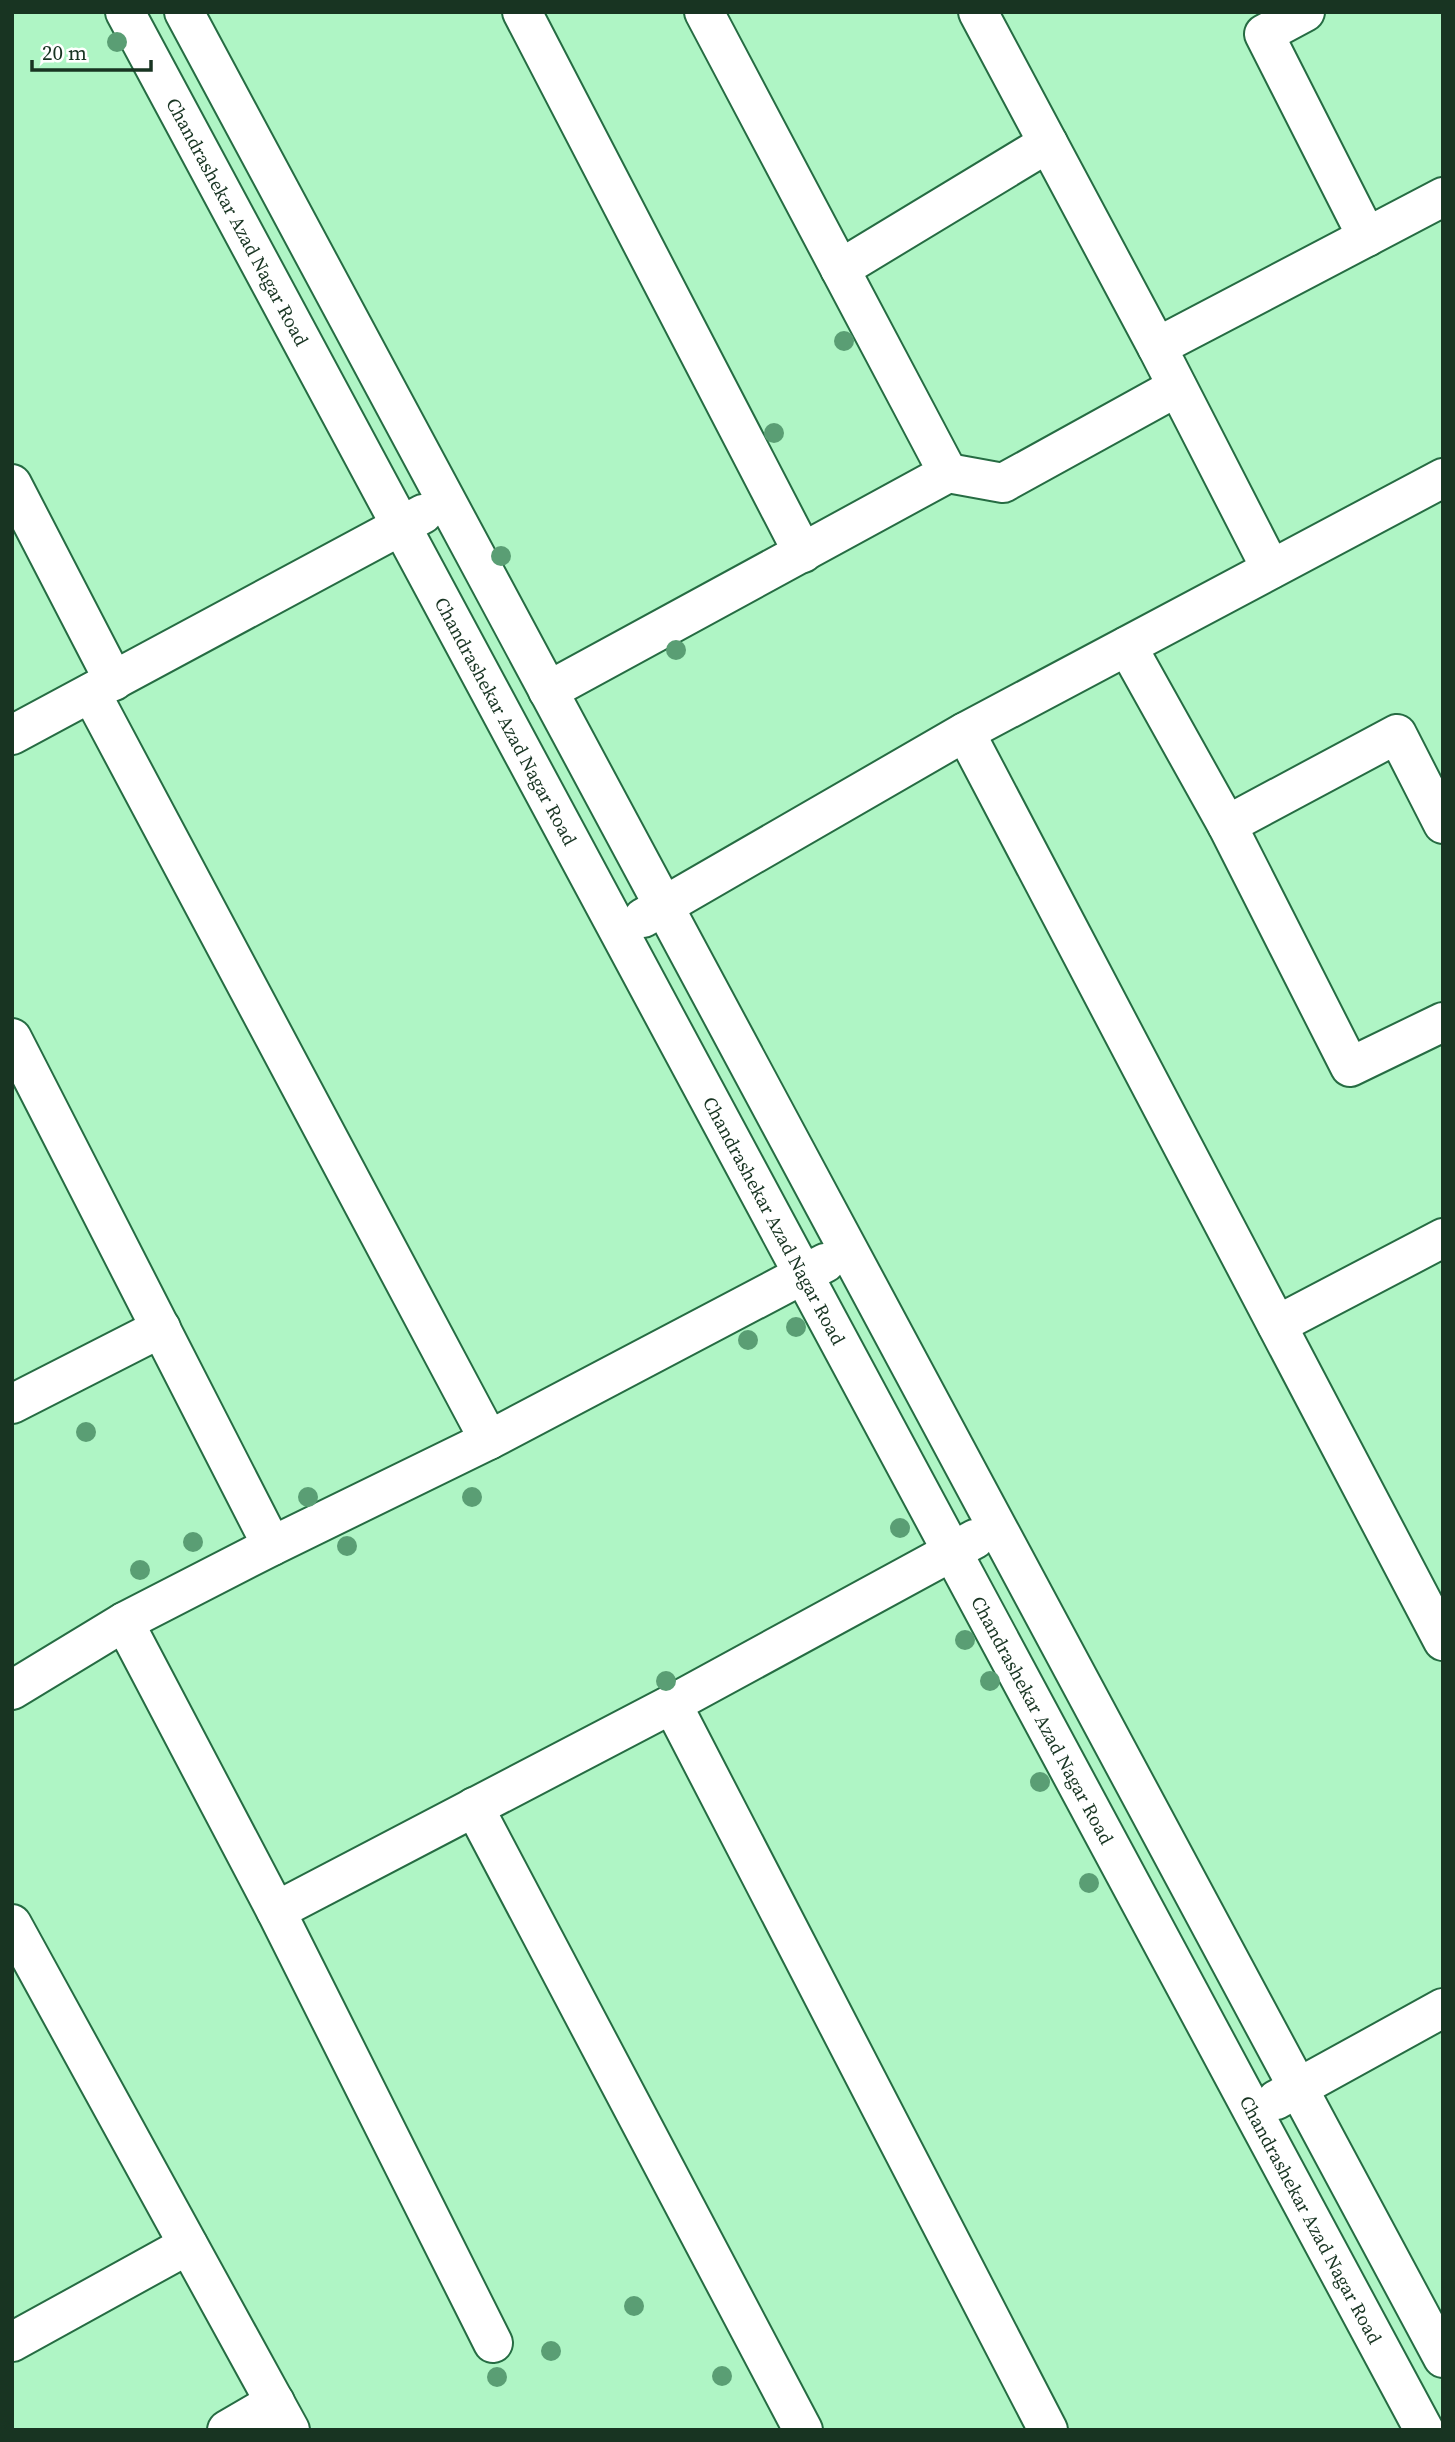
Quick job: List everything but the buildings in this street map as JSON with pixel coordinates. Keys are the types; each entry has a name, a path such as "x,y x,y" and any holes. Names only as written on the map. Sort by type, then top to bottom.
{"street":[{"name":"Chandrashekar Azad Nagar Road","path":"125,12 1424,2430"},
{"path":"184,12 1443,2358"},
{"path":"522,12 803,553"},
{"path":"704,12 948,473"},
{"path":"978,12 1271,569"},
{"path":"1305,12 1258,23 1367,237"},
{"path":"841,270 1048,143"},
{"path":"1157,348 1443,197"},
{"path":"548,691 948,473 1003,483 1177,387"},
{"path":"620,932 965,732 1443,478"},
{"path":"12,484 103,687 489,1440"},
{"path":"12,736 446,501"},
{"path":"1127,646 1227,825 1350,1067 1443,1022"},
{"path":"965,732 1443,1641"},
{"path":"1227,825 1397,734 1443,824"},
{"path":"12,1038 272,1546"},
{"path":"1277,1325 1443,1238"},
{"path":"12,1690 124,1622 489,1440 849,1251"},
{"path":"12,1404 161,1328"},
{"path":"276,1911 672,1704 952,1550 999,1527"},
{"path":"124,1622 276,1911 493,2343"},
{"path":"672,1704 1044,2429"},
{"path":"474,1807 803,2430"},
{"path":"12,1924 282,2416 227,2430"},
{"path":"1252,2112 1443,2008"},
{"path":"12,2342 188,2245"}]}
